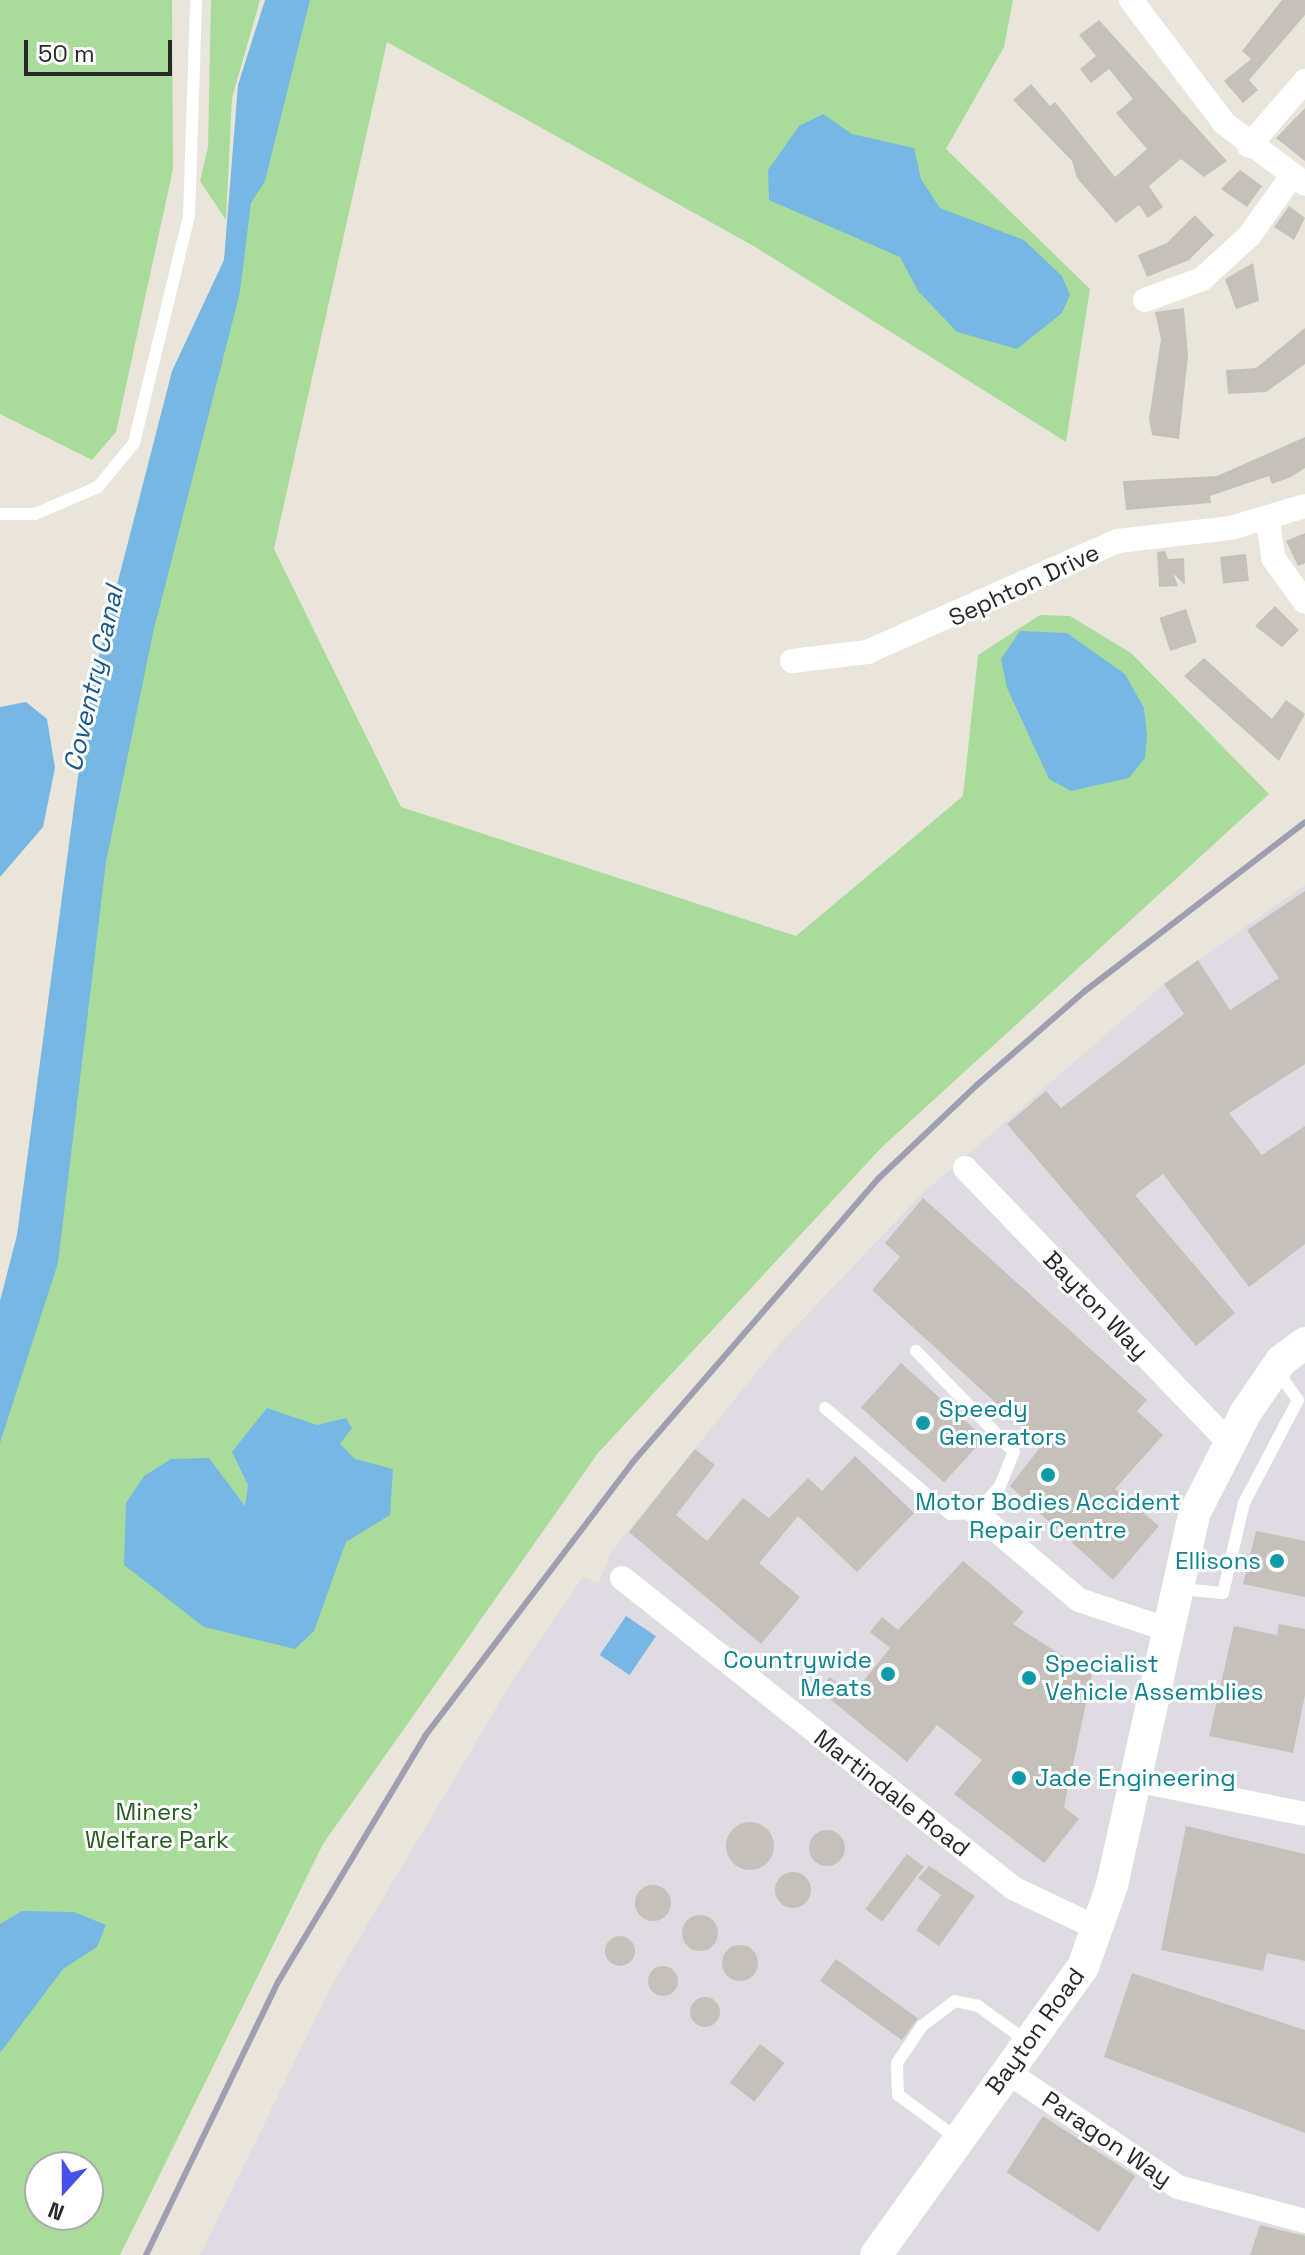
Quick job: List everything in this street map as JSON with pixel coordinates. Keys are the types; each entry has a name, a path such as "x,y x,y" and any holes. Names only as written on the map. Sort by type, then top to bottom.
{"street":[{"path":"1131,0 1199,94 1249,146 1298,180 1249,236 1202,279 1145,300"},
{"path":"1249,146 1305,81"},
{"name":"Sephton Drive","path":"792,661 867,652 1118,541 1268,521 1305,506"},
{"path":"1268,521 1273,558 1305,602"},
{"name":"Bayton Way","path":"965,1168 1228,1441"},
{"name":"Bayton Road","path":"876,2255 1083,1967 1099,1929 1174,1587 1195,1512 1228,1441 1275,1369 1305,1343"},
{"path":"976,1513 1079,1600 1166,1629"},
{"name":"Martindale Road","path":"622,1578 1013,1888 1099,1929"},
{"path":"1134,1780 1305,1814"},
{"name":"Paragon Way","path":"1006,2071 1178,2187 1305,2221"}],"lane":[{"path":"0,514 35,514 98,487 120,467 155,370 189,216 196,0"},
{"path":"825,1408 950,1514 976,1513 1000,1486 1014,1452 916,1351"},
{"path":"1174,1587 1223,1593 1244,1503 1298,1400 1275,1369"},
{"path":"958,2139 898,2095 897,2063 922,2026 955,2001 978,2006 1028,2042"}],"shaded area":[{"path":"1305,885 1305,2255 200,2255 334,1981 517,1673 583,1577 599,1583 611,1552 782,1341 922,1194 1164,984"}],"green space":[{"path":"0,0 172,0 173,169 116,432 92,460 0,414"},
{"path":"211,0 260,0 232,98 226,220 200,181 208,147"},
{"name":"Miners' Welfare Park","path":"285,0 1013,0 1004,47 946,149 1090,289 1066,442 757,248 387,42 274,549 401,807 796,936 963,796 978,655 1040,615 1070,616 1131,653 1269,794 882,1147 598,1453 323,1844 120,2255 0,2255 0,1377 206,336"}],"water":[{"name":"Coventry Canal","path":"265,0 310,0 265,181 251,203 240,292 153,633 106,862 58,1263 0,1443 0,1301 17,1235 89,694 172,371 224,260 238,85"},
{"path":"823,114 852,134 914,148 921,179 940,208 1024,240 1062,276 1070,295 1062,313 1017,349 957,332 918,291 900,257 769,200 768,170 799,126"},
{"path":"1020,631 1067,633 1125,674 1144,708 1147,735 1145,758 1129,778 1071,791 1049,779 1007,688 1001,659"},
{"path":"26,702 47,719 55,768 43,827 0,877 0,707"},
{"path":"267,1408 317,1425 346,1418 352,1428 340,1444 355,1459 393,1469 390,1515 346,1542 314,1631 295,1649 204,1627 124,1565 126,1503 144,1476 171,1459 209,1458 245,1506 248,1485 232,1452"},
{"path":"626,1616 656,1636 630,1675 600,1655"},
{"path":"22,1911 74,1912 106,1925 97,1947 63,1969 0,2053 0,1924"}],"building":[{"path":"1282,0 1305,0 1305,15 1249,80 1258,90 1243,103 1224,81 1251,59 1242,51"},
{"path":"1099,20 1227,161 1204,177 1181,159 1149,186 1163,207 1148,218 1139,205 1116,223 1077,178 1072,161 1013,100 1031,84 1050,106 1055,102 1115,177 1147,149 1116,113 1133,99 1109,69 1091,83 1080,69 1096,56 1079,35"},
{"path":"1305,108 1305,161 1276,138"},
{"path":"1240,170 1262,186 1247,207 1221,189"},
{"path":"1289,206 1305,218 1294,240 1274,227"},
{"path":"1195,215 1214,235 1189,260 1147,277 1138,255 1167,243"},
{"path":"1253,263 1259,301 1236,309 1225,279"},
{"path":"1184,308 1188,356 1179,439 1152,435 1149,419 1161,339 1155,312"},
{"path":"1305,328 1305,364 1266,392 1228,394 1226,370 1256,368"},
{"path":"1305,437 1305,468 1291,477 1272,484 1269,476 1210,496 1211,503 1126,510 1123,481 1217,476"},
{"path":"1305,533 1305,563 1298,566 1286,541"},
{"path":"1165,551 1168,559 1184,558 1185,585 1173,573 1178,586 1159,587 1157,552"},
{"path":"1246,554 1249,581 1223,584 1220,557"},
{"path":"1275,606 1299,630 1282,647 1255,626"},
{"path":"1186,609 1197,642 1170,651 1159,618"},
{"path":"1204,658 1272,719 1286,700 1305,714 1279,761 1184,676"},
{"path":"1305,891 1305,1064 1229,1113 1262,1155 1305,1126 1305,1244 1249,1287 1163,1174 1135,1195 1235,1313 1196,1346 1007,1124 1046,1091 1061,1108 1184,1014 1164,984 1198,960 1230,1010 1279,978 1247,930"},
{"path":"923,1198 1147,1400 1137,1411 1163,1435 1115,1489 1159,1526 1113,1580 1010,1486 1042,1445 872,1290 900,1257 885,1243"},
{"name":"Speedy Generators","path":"901,1363 984,1438 944,1483 861,1408"},
{"path":"695,1449 715,1465 676,1515 707,1541 743,1498 769,1518 808,1478 822,1491 855,1456 914,1513 857,1572 798,1516 759,1563 800,1597 761,1644 629,1532"},
{"name":"Ellisons","path":"1256,1531 1305,1541 1305,1597 1243,1584"},
{"path":"963,1561 1024,1612 1013,1624 1092,1675 1064,1807 1079,1819 1044,1863 954,1794 982,1760 937,1725 907,1762 819,1690 830,1677 852,1695 890,1648 870,1632 882,1617 898,1630"},
{"path":"1279,1624 1305,1629 1305,1695 1293,1753 1209,1736 1234,1626 1277,1635"},
{"path":"750,1822 767,1829 774,1846 767,1863 750,1870 733,1863 726,1846 733,1829"},
{"path":"1186,1826 1305,1854 1305,1961 1267,1953 1263,1971 1161,1950"},
{"path":"827,1830 840,1835 845,1848 840,1861 827,1866 814,1861 809,1848 814,1835"},
{"path":"907,1854 924,1867 882,1922 865,1909"},
{"path":"929,1866 975,1896 939,1946 916,1930 941,1895 918,1878"},
{"path":"793,1872 806,1877 811,1890 806,1903 793,1908 780,1903 775,1890 780,1877"},
{"path":"653,1885 666,1890 671,1903 666,1916 653,1921 640,1916 635,1903 640,1890"},
{"path":"700,1915 713,1920 718,1933 713,1946 700,1951 687,1946 682,1933 687,1920"},
{"path":"620,1936 631,1940 635,1951 631,1962 620,1966 609,1962 605,1951 609,1940"},
{"path":"740,1945 753,1950 758,1963 753,1976 740,1981 727,1976 722,1963 727,1950"},
{"path":"836,1959 918,2018 902,2040 820,1981"},
{"path":"663,1966 674,1970 678,1981 674,1992 663,1996 652,1992 648,1981 652,1970"},
{"path":"1132,1973 1305,2030 1305,2133 1104,2057"},
{"path":"705,1997 716,2001 720,2012 716,2023 705,2027 694,2023 690,2012 694,2001"},
{"path":"760,2044 784,2063 754,2102 730,2083"},
{"path":"1043,2116 1135,2176 1099,2232 1007,2172"},
{"path":"1260,2225 1305,2236 1305,2255 1250,2255"}],"railway":[{"path":"146,2255 278,1982 425,1736 632,1463 879,1178 978,1084 1085,991 1305,822"}],"place":[{"name":"Speedy Generators","path":"923,1423"},
{"name":"Motor Bodies Accident Repair Centre","path":"1048,1475"},
{"name":"Ellisons","path":"1277,1561"},
{"name":"Countrywide Meats","path":"888,1674"},
{"name":"Specialist Vehicle Assemblies","path":"1029,1678"},
{"name":"Jade Engineering","path":"1019,1778"}]}
